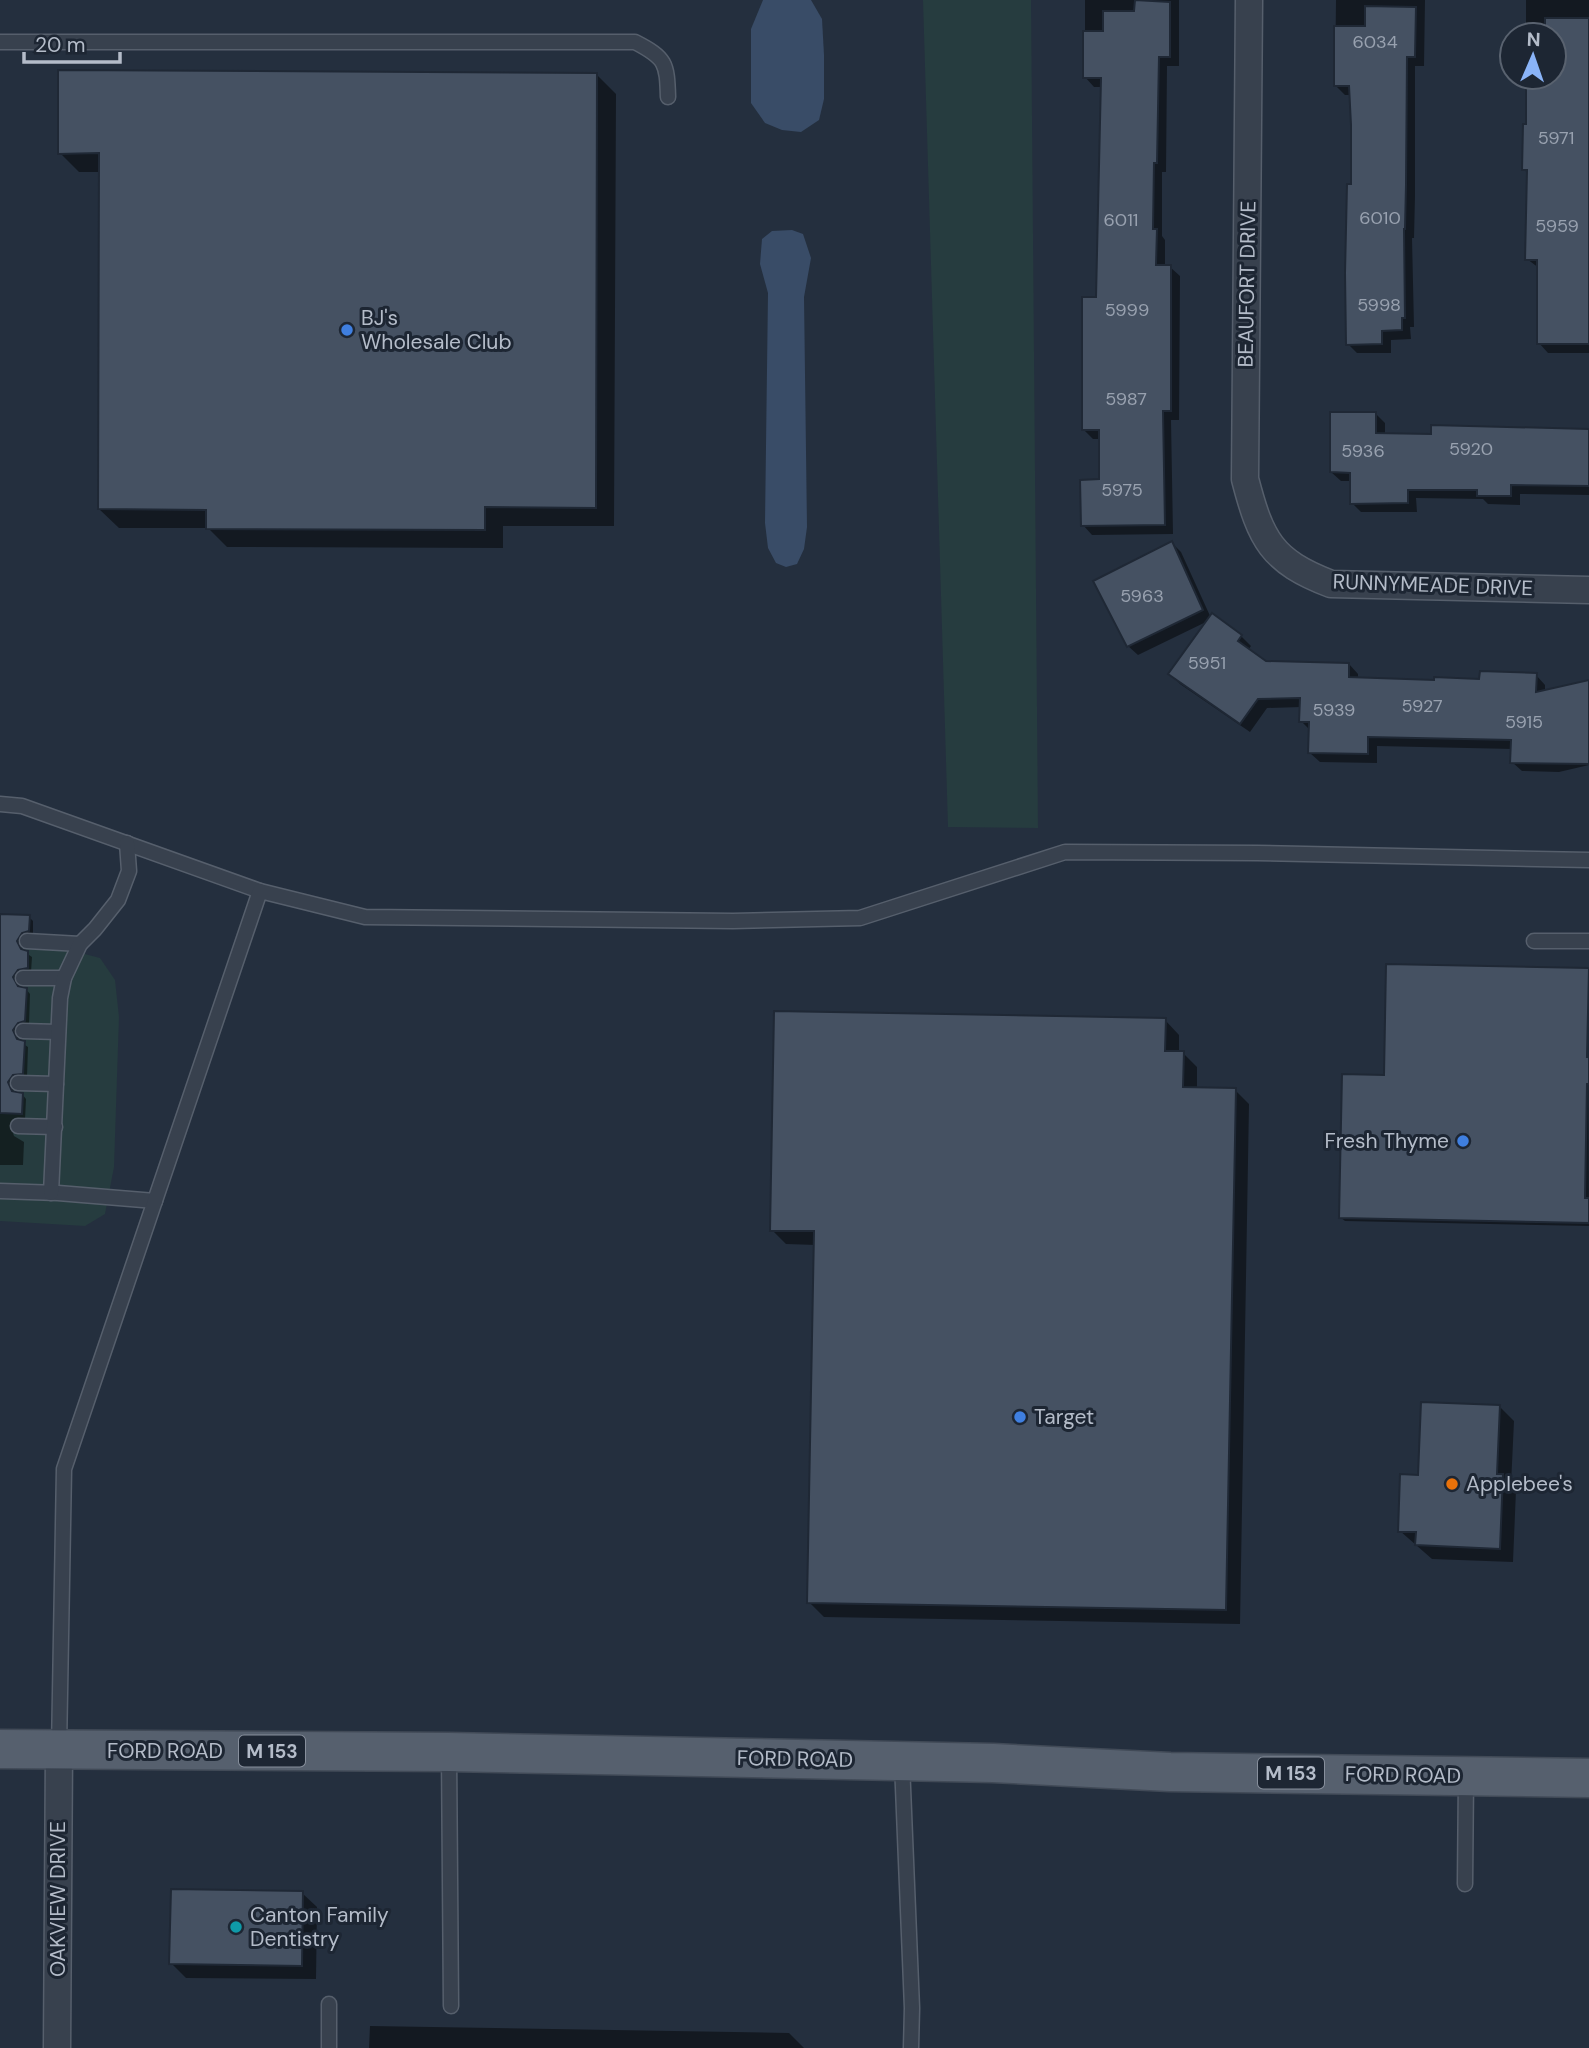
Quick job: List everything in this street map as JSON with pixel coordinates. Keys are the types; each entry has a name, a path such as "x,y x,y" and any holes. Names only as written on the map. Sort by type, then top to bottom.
{"main road":[{"name":"FORD ROAD","path":"0,1749 449,1752 993,1763 1170,1772 1589,1778"}],"street":[{"name":"BEAUFORT DRIVE","path":"1249,0 1245,479 1254,516 1265,539 1282,559"},
{"name":"RUNNYMEADE DRIVE","path":"1282,559 1302,573 1331,584 1345,586 1589,590"},
{"name":"OAKVIEW DRIVE","path":"57,2048 59,1751"}],"lane":[{"path":"0,42 635,42 657,53 668,72 668,97"},
{"path":"0,804 22,806 260,891 365,918 860,918 1065,852 1271,853 1589,860"},
{"path":"51,1193 60,998 65,978 80,944 118,900 129,871 127,843"},
{"path":"59,1751 64,1469 260,891"},
{"path":"27,941 80,944"},
{"path":"1534,941 1589,941"},
{"path":"23,978 65,978"},
{"path":"23,1031 58,1032"},
{"path":"18,1083 56,1084"},
{"path":"18,1126 54,1127"},
{"path":"0,1191 156,1201"},
{"path":"449,1752 451,2006"},
{"path":"902,1761 912,2008 911,2048"},
{"path":"1465,1884 1466,1776"},
{"path":"329,2004 329,2048"}],"green space":[{"path":"923,0 1031,0 1038,828 948,827"},
{"path":"0,932 100,958 115,980 119,1017 114,1167 105,1214 85,1226 0,1221"}],"water":[{"path":"763,0 811,0 822,19 824,99 819,120 801,132 782,130 765,123 751,103 751,29"},
{"path":"792,230 803,234 811,258 804,297 807,527 804,549 797,564 786,567 776,563 768,548 765,523 768,293 760,264 762,239 772,231"}],"building":[{"path":"1135,0 1170,2 1170,57 1159,57 1153,229 1157,229 1156,265 1171,265 1171,411 1163,411 1165,525 1081,526 1080,480 1099,479 1099,430 1082,430 1082,297 1096,297 1101,78 1083,78 1083,31 1103,31 1103,11 1134,11"},
{"path":"1365,6 1416,7 1415,57 1407,57 1405,318 1402,318 1402,330 1382,331 1382,344 1346,345 1347,184 1351,184 1351,125 1349,86 1334,86 1334,26 1365,26"},
{"path":"1545,18 1589,18 1589,344 1537,344 1537,260 1525,260 1527,170 1522,170 1526,91 1568,91 1568,21 1545,21"},
{"name":"BJ's Wholesale Club","path":"58,70 597,73 596,508 485,507 485,530 206,529 206,510 98,509 99,153 58,154"},
{"path":"1330,412 1376,412 1376,433 1431,434 1431,425 1589,429 1589,486 1511,485 1511,496 1477,496 1477,490 1408,490 1408,503 1350,504 1350,473 1330,472"},
{"path":"1172,541 1203,610 1127,647 1093,581"},
{"path":"1212,613 1242,635 1238,641 1266,661 1349,663 1349,677 1434,680 1434,677 1479,679 1480,671 1537,673 1536,692 1589,680 1589,764 1510,763 1511,740 1368,737 1368,754 1308,753 1309,722 1299,722 1300,698 1258,699 1240,724 1168,674"},
{"path":"0,914 30,915 29,931 22,933 17,941 21,949 28,951 28,968 18,970 13,977 18,986 27,988 25,1021 18,1023 13,1030 17,1039 25,1041 23,1074 13,1075 8,1082 12,1091 23,1093 22,1114 0,1113"},
{"name":"Fresh Thyme","path":"1386,964 1589,968 1585,1198 1589,1198 1589,1223 1339,1218 1342,1074 1384,1075"},
{"name":"Target","path":"774,1011 1166,1018 1165,1051 1184,1051 1183,1087 1236,1088 1226,1610 807,1603 814,1231 770,1231"},
{"path":"1421,1402 1500,1405 1497,1474 1503,1474 1500,1549 1415,1545 1416,1532 1398,1532 1400,1474 1418,1475"},
{"name":"Canton Family Dentistry","path":"171,1889 303,1891 302,1966 169,1964"}],"place":[{"name":"BJ's Wholesale Club","path":"347,330"},
{"name":"Fresh Thyme","path":"1463,1141"},
{"name":"Target","path":"1020,1417"},
{"name":"Applebee's","path":"1452,1484"},
{"name":"Canton Family Dentistry","path":"236,1927"}]}
